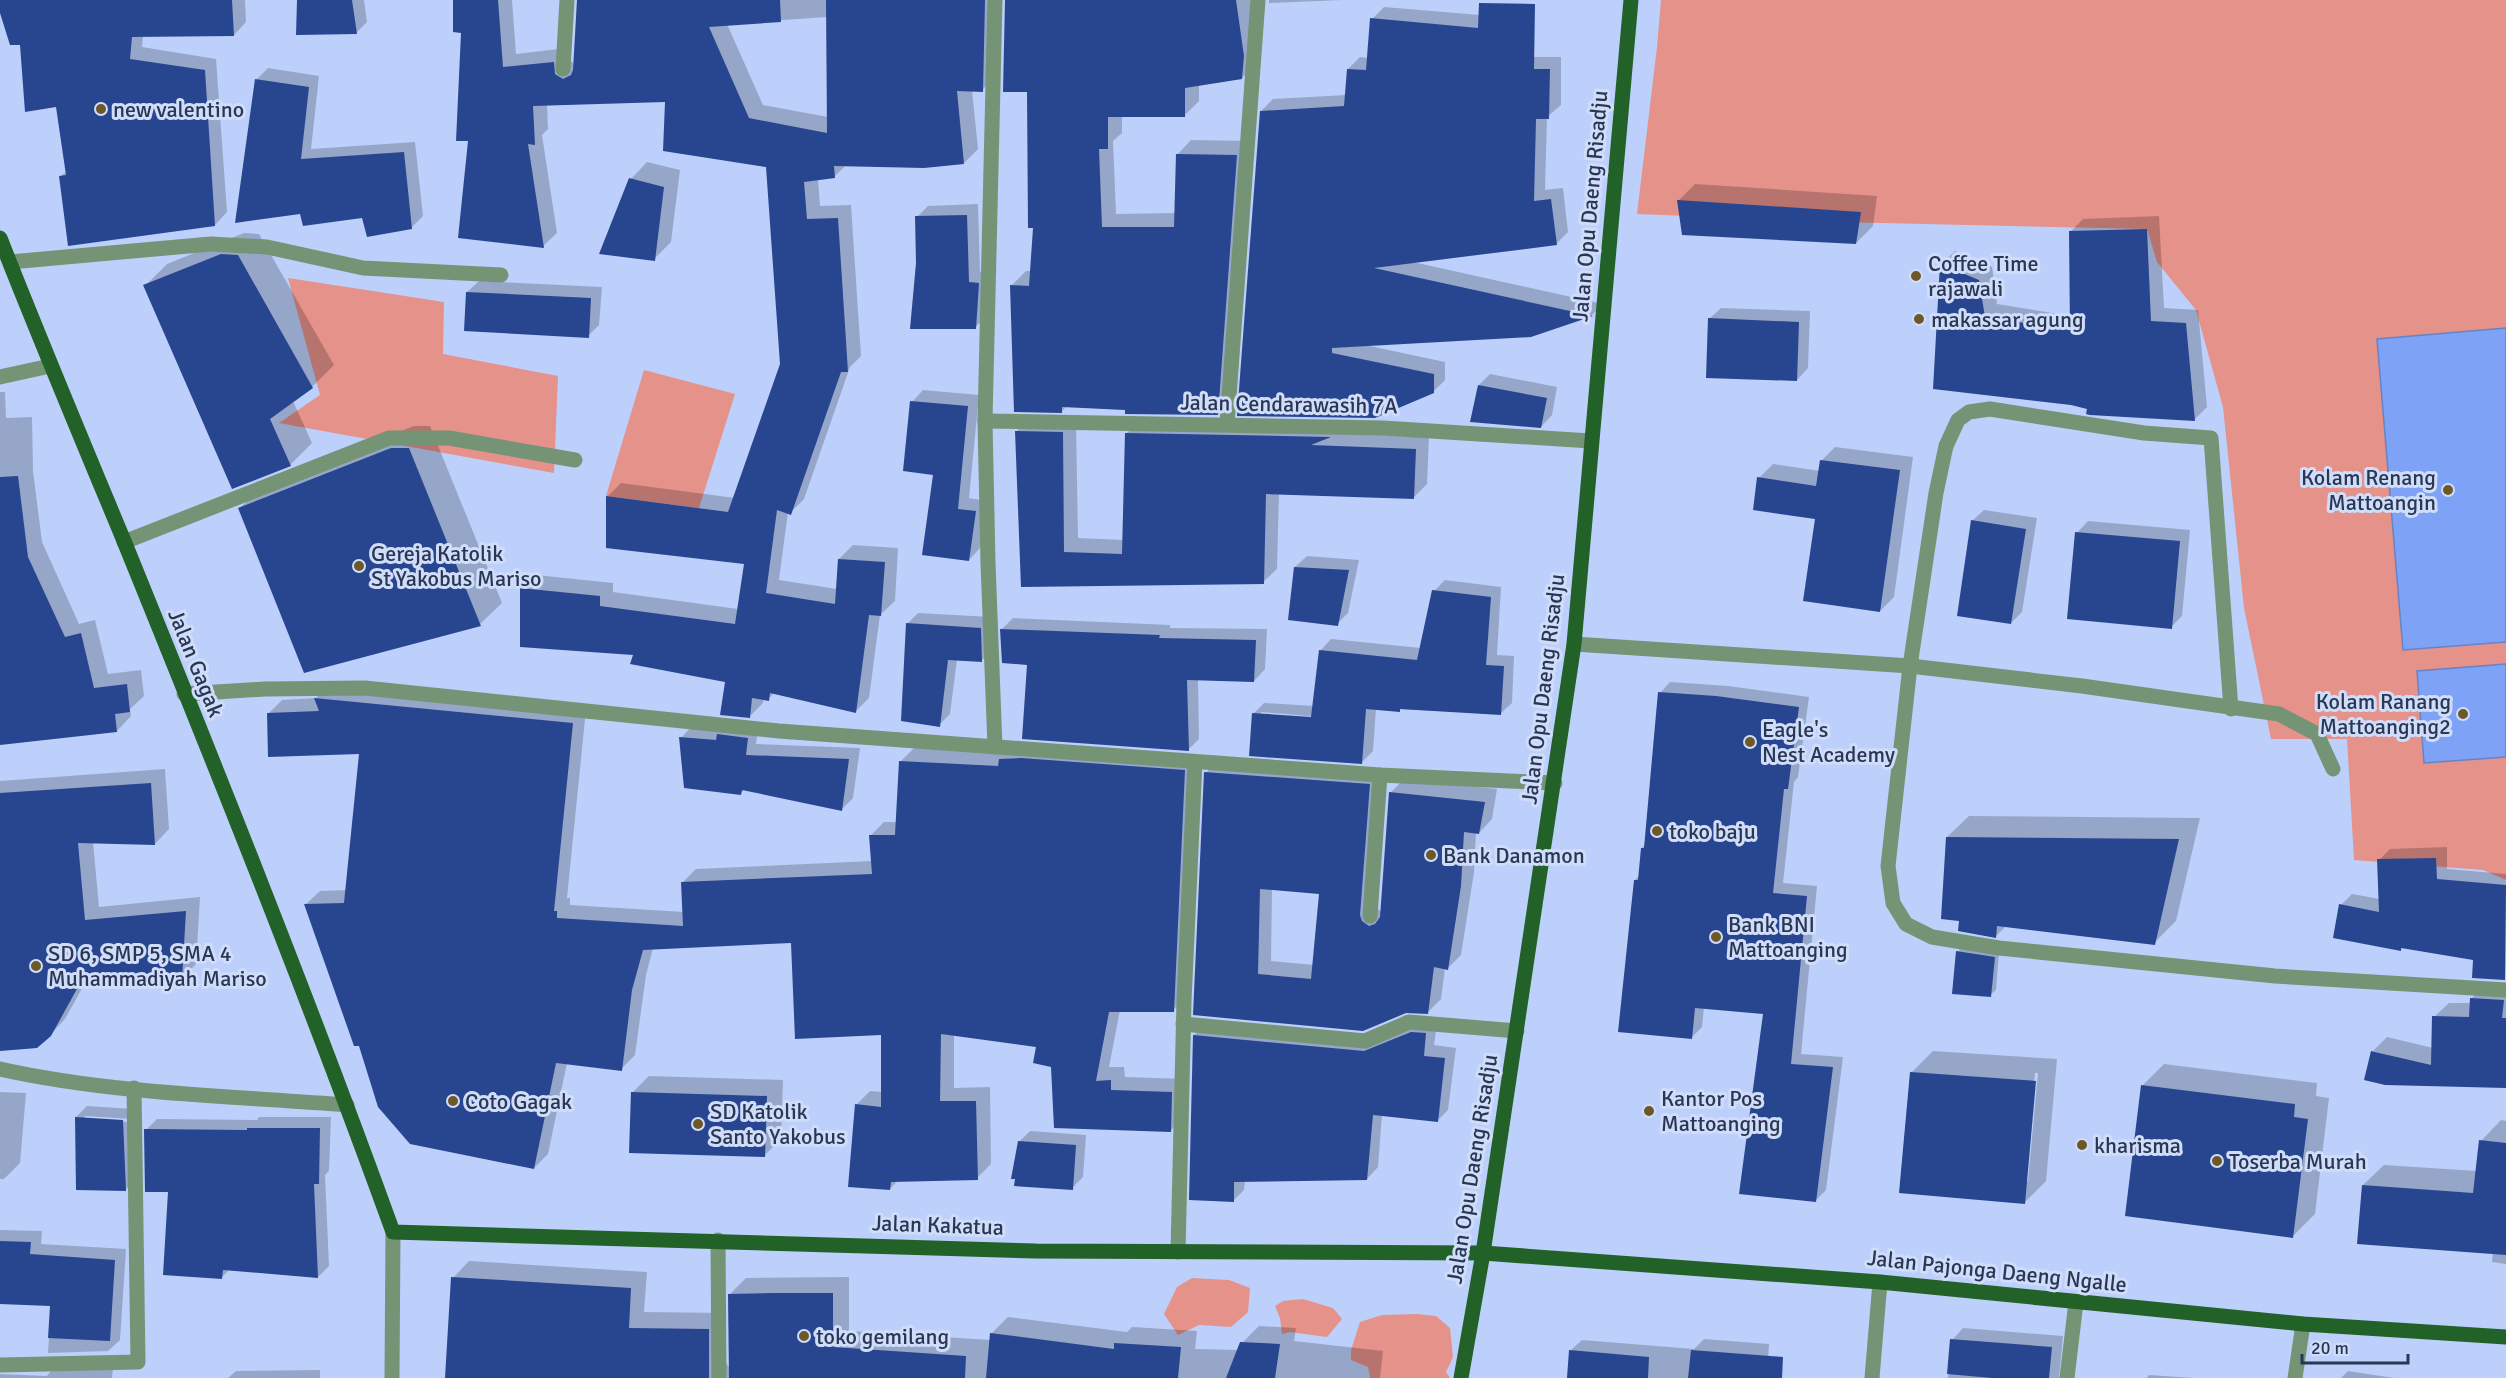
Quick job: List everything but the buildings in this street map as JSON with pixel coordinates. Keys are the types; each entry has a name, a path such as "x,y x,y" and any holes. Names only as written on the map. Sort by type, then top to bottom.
{"main road":[{"name":"Jalan Opu Daeng Risadju","path":"1461,1378 1483,1253 1574,644 1630,0"},
{"name":"Jalan Gagak","path":"0,238 274,914 393,1232"},
{"name":"Jalan Kakatua","path":"393,1232 1036,1251 1483,1253"},
{"name":"Jalan Pajonga Daeng Ngalle","path":"1483,1253 1880,1282 2303,1324 2506,1337"}],"street":[{"path":"563,69 567,0"},
{"path":"994,0 985,421 995,747"},
{"path":"1227,424 1258,0"},
{"path":"10,262 211,244 267,247 363,268 501,275"},
{"path":"0,377 50,366"},
{"path":"2231,709 2211,438 2145,433 1990,409 1970,412 1958,420 1946,446 1936,493 1910,666 1888,866 1893,903 1906,924 1932,937 1999,948 2275,976 2506,990"},
{"name":"Jalan Cendarawasih 7A","path":"985,421 1383,428 1591,441"},
{"path":"124,542 389,438 449,438 576,460"},
{"path":"1574,644 1910,666 2082,686 2231,709 2279,714 2317,734 2333,769"},
{"path":"184,694 266,689 365,688 779,730 1380,775 1554,783"},
{"path":"1178,1251 1184,1024 1195,762"},
{"path":"1370,916 1380,775"},
{"path":"1184,1024 1365,1041 1409,1022 1516,1031"},
{"path":"0,1069 35,1077 134,1088 347,1105"},
{"path":"0,1365 138,1362 134,1088"},
{"path":"392,1378 393,1232"},
{"path":"718,1240 719,1378"},
{"path":"1872,1378 1880,1282"},
{"path":"2067,1378 2076,1302"},
{"path":"2295,1378 2303,1324"}],"shaded area":[{"path":"1661,0 2506,0 2506,880 2483,870 2354,860 2347,739 2271,739 2244,608 2223,407 2196,310 2157,262 2147,229 1837,222 1637,214"},
{"path":"288,278 444,302 443,354 558,376 554,473 279,423 320,395"},
{"path":"644,370 735,394 699,508 606,496"},
{"path":"1192,1278 1229,1280 1250,1288 1248,1312 1231,1327 1199,1325 1178,1335 1164,1314 1177,1287"},
{"path":"1303,1299 1333,1308 1342,1319 1327,1337 1290,1332 1282,1334 1280,1318 1275,1306 1283,1301"},
{"path":"1382,1315 1436,1316 1450,1328 1453,1357 1446,1372 1450,1378 1370,1378 1368,1367 1351,1360 1351,1350 1360,1322"}],"water":[{"name":"Kolam Renang Mattoangin","path":"2506,328 2506,642 2403,650 2377,339"},
{"name":"Kolam Ranang Mattoanging2","path":"2506,664 2506,757 2424,763 2417,671"}],"place":[{"name":"new valentino","path":"101,109"},
{"name":"Coffee Time rajawali","path":"1916,276"},
{"name":"makassar agung","path":"1919,319"},
{"name":"Kolam Renang Mattoangin","path":"2448,490"},
{"name":"Gereja Katolik St Yakobus Mariso","path":"359,566"},
{"name":"Kolam Ranang Mattoanging2","path":"2463,714"},
{"name":"Eagle's Nest Academy","path":"1750,742"},
{"name":"toko baju","path":"1657,831"},
{"name":"Bank Danamon","path":"1431,855"},
{"name":"Bank BNI Mattoanging","path":"1716,937"},
{"name":"SD 6, SMP 5, SMA 4 Muhammadiyah Mariso","path":"36,966"},
{"name":"Coto Gagak","path":"453,1101"},
{"name":"Kantor Pos Mattoanging","path":"1649,1111"},
{"name":"SD Katolik Santo Yakobus","path":"698,1124"},
{"name":"kharisma","path":"2082,1145"},
{"name":"Toserba Murah","path":"2217,1161"},
{"name":"toko gemilang","path":"804,1336"}]}
